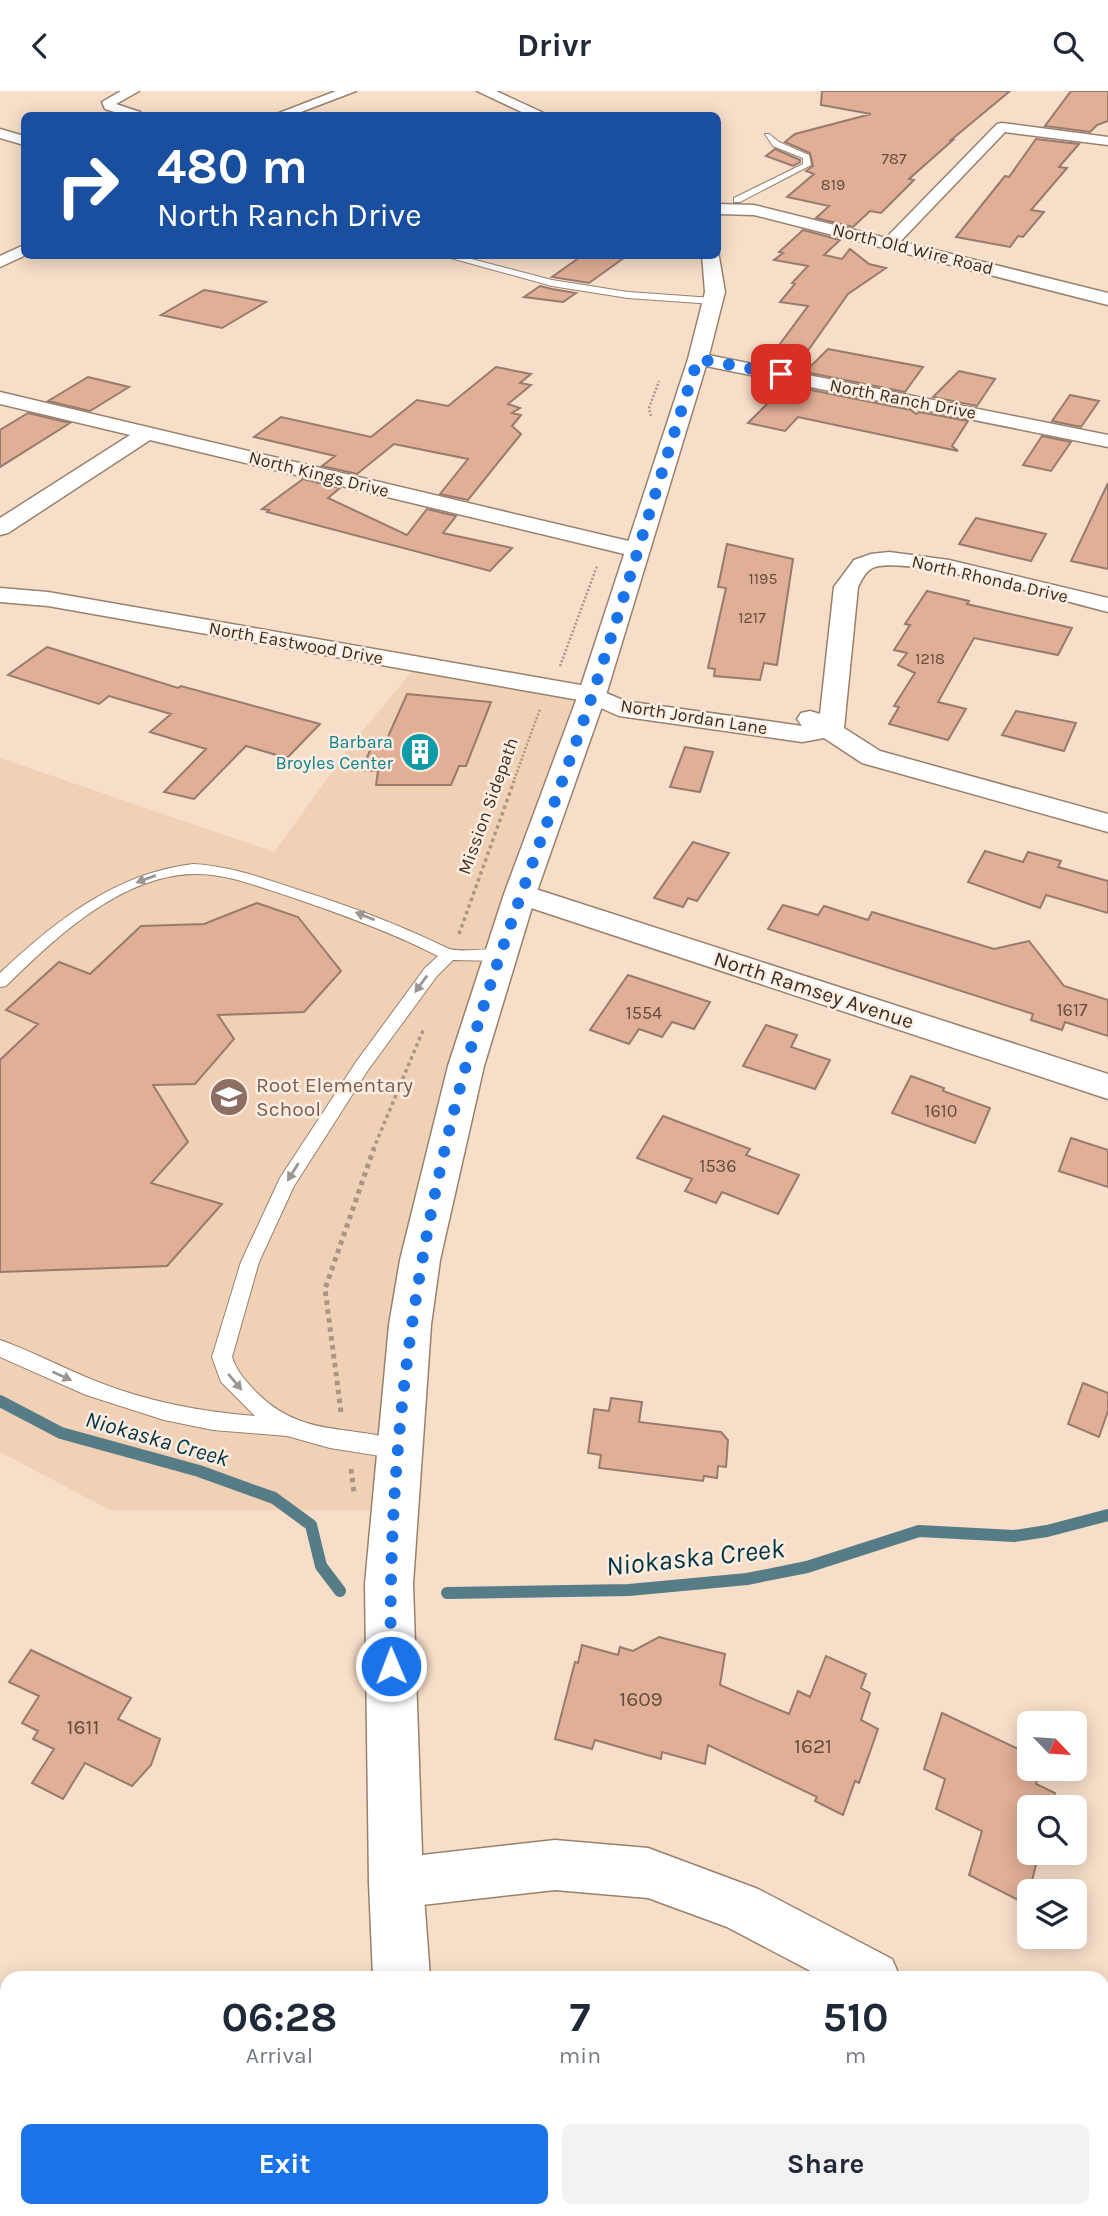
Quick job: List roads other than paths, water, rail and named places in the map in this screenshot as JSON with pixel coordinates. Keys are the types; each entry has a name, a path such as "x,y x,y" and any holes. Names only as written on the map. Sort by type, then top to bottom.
{"main road":[{"path":"484,91 533,112"},
{"path":"721,196 803,222"},
{"name":"North Old Wire Road","path":"721,209 754,210 1108,299"},
{"path":"401,1971 389,1584 410,1325 420,1260 466,1066 520,894 592,695 698,359 713,301 714,274 711,259"}],"street":[{"path":"126,112 110,106 109,102 132,91"},
{"path":"290,112 349,91"},
{"path":"890,243 1002,127 1108,141"},
{"path":"0,133 21,140"},
{"path":"0,150 21,142"},
{"path":"0,262 21,252"},
{"name":"North Ranch Drive","path":"698,359 1108,441"},
{"name":"North Kings Drive","path":"0,398 638,550"},
{"path":"0,528 148,432"},
{"name":"North Rhonda Drive","path":"831,729 846,587 854,571 872,560 900,559 938,565 1108,605"},
{"name":"North Eastwood Drive","path":"0,595 48,599 592,695"},
{"name":"North Jordan Lane","path":"592,695 619,708 802,734 831,729"},
{"path":"831,729 846,745 871,757 1108,823"},
{"name":"North Ramsey Avenue","path":"520,894 1108,1087"},
{"path":"396,1884 555,1865 648,1873 740,1907 863,1971"}],"lane":[{"path":"737,200 807,165 806,157 776,143 767,135"},
{"path":"459,259 552,283 628,295 713,301"},
{"path":"0,982 68,923 128,885 160,874 190,869 239,876 359,913 449,955 501,956"},
{"path":"288,1427 258,1407 236,1384 229,1376 222,1357 250,1262 286,1183 315,1137 430,972 449,955"},
{"path":"0,1347 94,1390 136,1404 234,1425 288,1427 330,1439 399,1450"}],"waterway":[{"name":"Niokaska Creek","path":"0,1401 61,1433 199,1471 274,1498 311,1525 321,1566 340,1591"},
{"name":"Niokaska Creek","path":"447,1593 629,1590 747,1579 807,1567 919,1531 1014,1536 1047,1531 1108,1515"}],"place":[{"name":"Barbara Broyles Center","path":"420,752"},
{"name":"Root Elementary School","path":"229,1097"}]}
